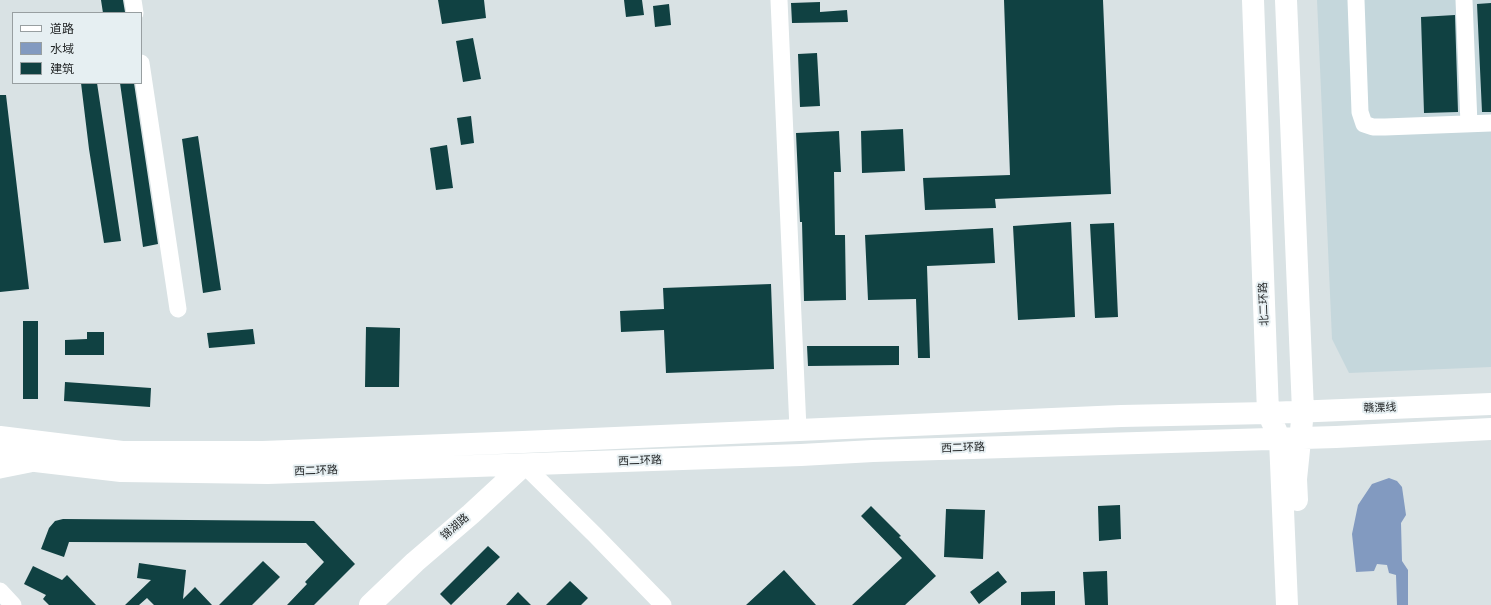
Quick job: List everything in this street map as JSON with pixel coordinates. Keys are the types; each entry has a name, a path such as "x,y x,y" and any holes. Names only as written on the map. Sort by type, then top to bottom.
{"main road":[{"name":"北二环路","path":"1253,0 1268,413 1290,438 1296,479 1301,605"},
{"name":"北二环路","path":"1286,0 1303,411 1290,438 1287,605"},
{"name":"赣溧线","path":"1268,413 1491,404"},
{"name":"西二环路","path":"0,457 42,452 263,452 1121,416 1268,413"},
{"path":"798,429 800,455"},
{"path":"1290,438 1491,429"},
{"name":"西二环路","path":"0,437 42,452 121,471 268,473 800,455 873,451 1290,438"},
{"path":"523,442 524,465"},
{"name":"锦湖路","path":"370,605 415,562 471,514 524,465"}],"street":[{"path":"134,0 135,12"},
{"path":"779,0 798,429"},
{"path":"1356,0 1360,112 1364,124 1374,127 1385,127 1491,123"},
{"path":"1464,0 1469,124"},
{"path":"142,71 178,309"},
{"path":"0,470 42,452"},
{"path":"524,465 663,605"},
{"path":"0,591 13,605"}],"shaded area":[{"path":"1317,0 1491,0 1491,367 1349,373 1332,339"}],"water":[{"path":"1389,478 1397,481 1402,487 1406,515 1401,523 1402,561 1408,570 1408,605 1397,605 1396,575 1389,573 1387,565 1377,564 1374,571 1356,572 1352,534 1358,505 1372,484"}],"building":[{"path":"101,0 123,0 125,12 103,12"},
{"path":"438,0 484,0 486,18 442,24"},
{"path":"624,0 642,0 644,15 626,17"},
{"path":"1004,0 1103,0 1111,194 995,199 996,208 925,210 923,178 1010,175"},
{"path":"820,2 820,12 847,10 848,22 792,23 791,3"},
{"path":"1491,3 1491,112 1482,112 1477,4"},
{"path":"669,4 671,25 655,27 653,6"},
{"path":"1455,15 1458,112 1424,113 1421,17"},
{"path":"473,38 481,79 463,82 456,41"},
{"path":"817,53 820,106 800,107 798,54"},
{"path":"81,84 97,84 121,241 104,243 89,149"},
{"path":"120,84 134,84 158,244 143,247"},
{"path":"0,95 6,95 29,289 0,292"},
{"path":"471,116 474,143 461,145 457,118"},
{"path":"903,129 905,171 862,173 861,131"},
{"path":"839,131 841,172 834,172 835,235 845,235 846,300 804,301 802,222 800,222 796,133"},
{"path":"198,136 221,290 203,293 182,139"},
{"path":"447,145 453,188 436,190 430,148"},
{"path":"1071,222 1075,317 1018,320 1013,226"},
{"path":"1114,223 1118,317 1095,318 1090,224"},
{"path":"993,228 995,263 927,266 930,358 918,358 916,299 868,300 865,235"},
{"path":"771,284 774,369 666,373 664,330 621,332 620,311 664,309 663,288"},
{"path":"23,321 38,321 38,399 23,399"},
{"path":"366,327 400,328 399,387 365,387"},
{"path":"253,329 255,344 209,348 207,333"},
{"path":"87,332 104,332 104,355 65,355 65,340 87,339"},
{"path":"807,346 899,346 899,365 808,366"},
{"path":"65,382 151,388 150,407 64,401"},
{"path":"1120,505 1121,539 1099,541 1098,506"},
{"path":"871,506 901,536 899,537 936,576 905,605 852,605 902,558 861,516"},
{"path":"946,509 985,510 983,559 944,557"},
{"path":"63,519 314,521 355,564 314,605 287,605 307,584 305,582 324,562 306,543 69,542 64,557 41,549 49,528 55,521"},
{"path":"488,546 500,557 451,605 440,594"},
{"path":"263,561 280,577 252,605 219,605"},
{"path":"139,563 186,570 183,599 195,587 212,605 154,605 147,598 139,605 125,605 151,580 137,578"},
{"path":"33,566 62,580 67,575 96,605 49,605 43,599 46,595 24,584"},
{"path":"784,570 816,605 746,605"},
{"path":"998,571 1007,582 979,604 970,592"},
{"path":"1107,571 1108,605 1085,605 1083,572"},
{"path":"570,581 588,598 581,605 546,605"},
{"path":"1055,591 1055,605 1021,605 1021,592"},
{"path":"518,592 531,605 506,605"}]}
